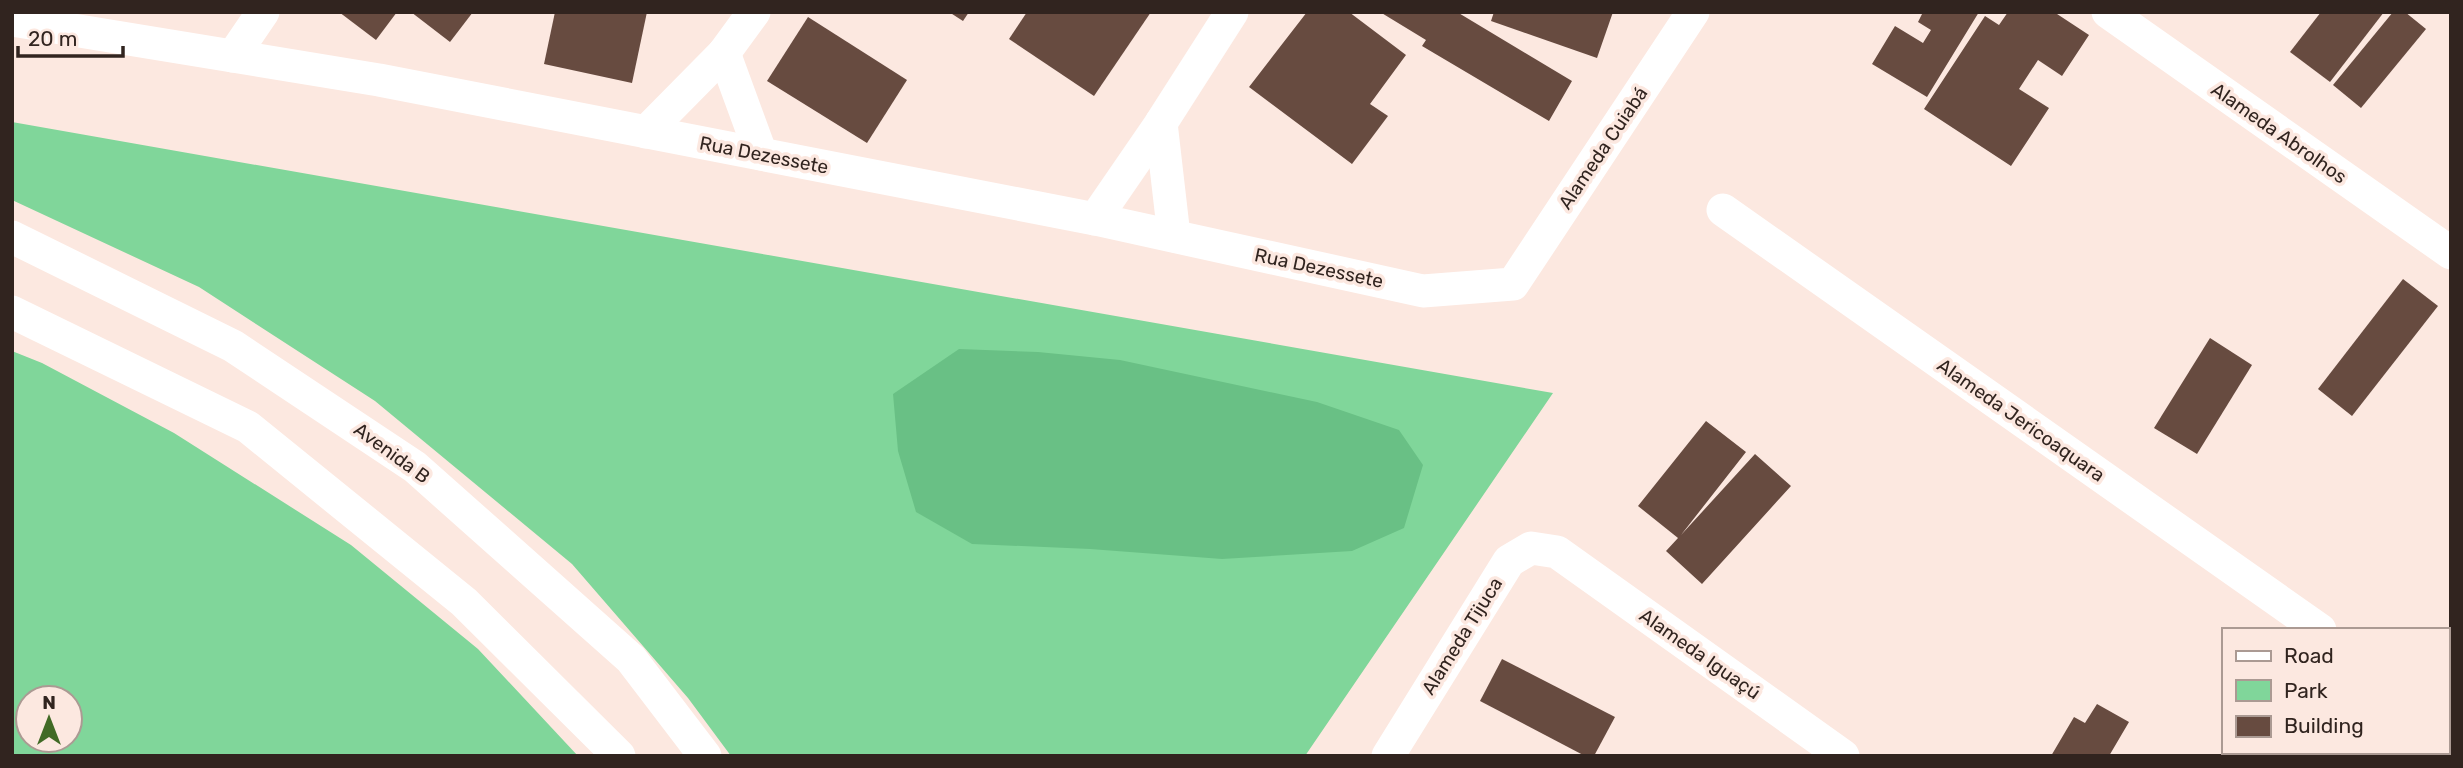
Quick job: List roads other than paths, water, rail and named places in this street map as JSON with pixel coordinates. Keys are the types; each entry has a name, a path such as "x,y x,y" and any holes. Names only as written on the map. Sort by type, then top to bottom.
{"street":[{"path":"233,57 263,12"},
{"path":"646,132 724,53 754,12"},
{"path":"1095,219 1232,12"},
{"name":"Alameda Cuiabá","path":"1513,284 1693,12"},
{"name":"Alameda Abrolhos","path":"2108,12 2451,253"},
{"name":"Rua Dezessete","path":"12,20 393,82 1095,219 1423,291 1513,284"},
{"path":"724,53 761,154"},
{"path":"1161,123 1174,236"},
{"name":"Alameda Jericoaquara","path":"1723,210 2316,628"},
{"name":"Avenida B","path":"12,237 233,346 415,467 631,659 705,756"},
{"path":"12,312 248,427 464,602 619,756"},
{"name":"Alameda Tijuca","path":"1388,756 1509,561 1531,548 1557,552"},
{"name":"Alameda Iguaçú","path":"1557,552 1843,756"}]}
